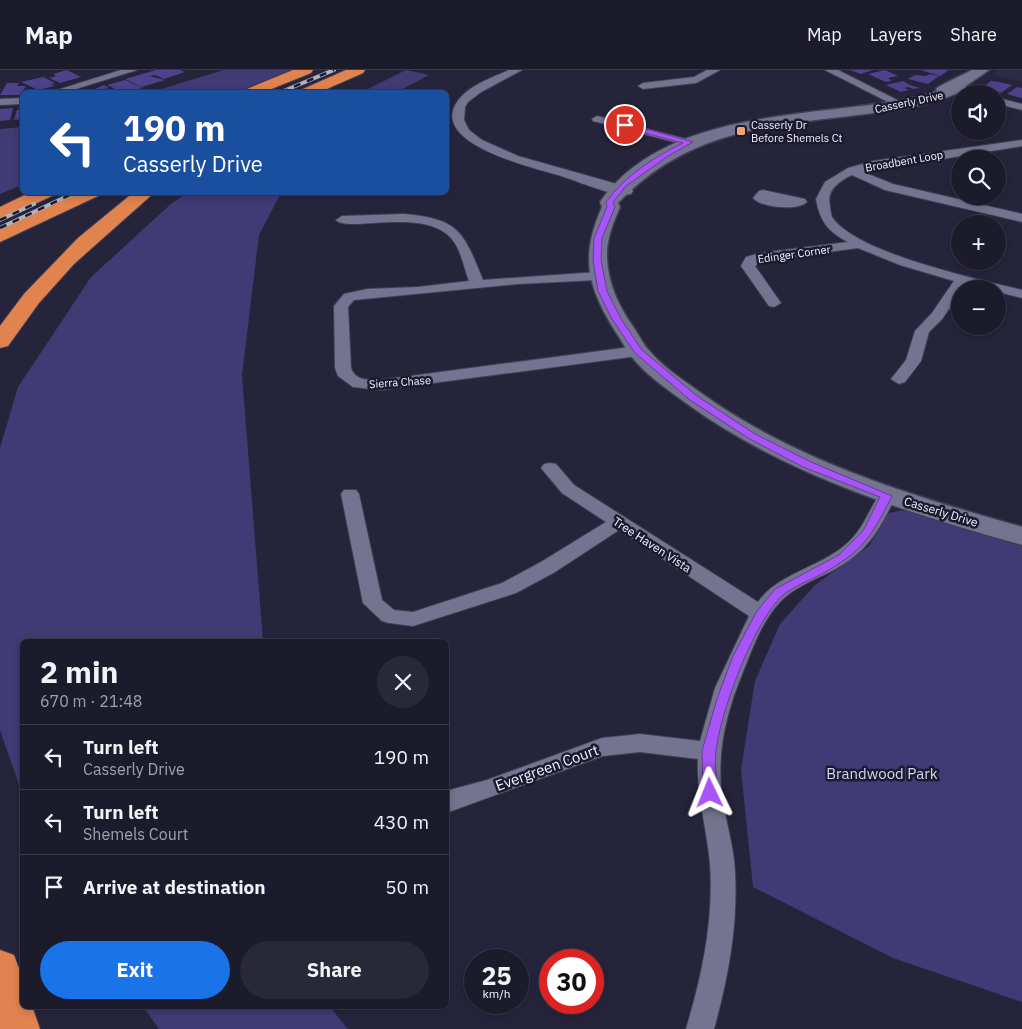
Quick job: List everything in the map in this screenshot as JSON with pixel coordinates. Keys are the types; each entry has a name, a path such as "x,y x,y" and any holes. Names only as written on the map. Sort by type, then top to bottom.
{"highway":[{"path":"257,90 306,70"},
{"path":"272,90 318,70"},
{"path":"314,90 364,72"},
{"path":"335,90 364,72"},
{"path":"0,200 20,191"},
{"path":"0,214 40,195"},
{"path":"0,236 86,195"},
{"path":"0,341 40,288 73,253 142,195"},
{"path":"0,968 20,1029"},
{"path":"0,1008 13,1029"}],"street":[{"path":"63,90 132,70"},
{"path":"517,70 467,98 459,108 457,116 459,125 483,146 529,163 623,191"},
{"path":"643,86 696,80 716,70"},
{"path":"830,70 894,105"},
{"name":"Casserly Drive","path":"960,85 982,70"},
{"name":"Casserly Drive","path":"951,90 894,105 739,128 690,142 666,154 649,168 648,172 623,191 598,238 598,276 602,291 616,319 638,352 693,398 751,436 807,465 887,496 1022,536"},
{"path":"0,102 20,101"},
{"path":"1006,103 1022,107"},
{"path":"597,119 690,142"},
{"path":"449,127 459,125"},
{"name":"Broadbent Loop","path":"821,204 824,191 828,185 852,171 887,163 1022,143"},
{"path":"1000,147 1013,155"},
{"path":"852,171 889,187 1022,218"},
{"path":"801,202 821,204 824,213 834,225 858,244 887,257 1022,294"},
{"path":"427,221 442,208"},
{"path":"342,220 408,218 440,225 457,237 477,283"},
{"name":"Edinger Corner","path":"774,303 748,266 751,260 760,257 858,244"},
{"name":"Sierra Chase","path":"598,276 477,283 418,291 367,293 349,297 341,306 346,376 359,384 380,385 638,352"},
{"path":"899,379 913,361 922,331 937,316 963,278"},
{"name":"Tree Haven Vista","path":"550,468 568,489 617,523 761,614"},
{"path":"350,494 373,603 389,616 413,619 509,588 548,567 617,523"},
{"path":"700,1029 711,991 723,927 723,870 710,793 709,751 723,699 739,656 761,614 780,592 843,558 868,534 887,496"},
{"name":"Evergreen Court","path":"449,801 454,798 489,790 602,747 640,743 709,751"}],"shaded area":[{"path":"999,70 1022,70 1022,82 991,74"}],"green space":[{"path":"224,70 291,70 242,90 158,90"},
{"path":"406,70 429,75 401,90 366,90"},
{"path":"20,127 20,186 0,194 0,129"},
{"path":"184,195 280,195 259,235 242,375 263,639 20,639 20,787 0,730 0,448 18,387 91,277 172,203"},
{"name":"Brandwood Park","path":"905,510 1022,545 1022,1002 893,958 753,887 741,769 755,681 780,624 815,585 869,546 888,513"},
{"path":"145,1009 331,1009 348,1029 159,1029"}],"building":[{"path":"67,70 81,77 60,83 49,78 56,76 53,74"},
{"path":"156,70 180,70 185,72 164,79 155,75 149,76 165,80 142,87 125,79"},
{"path":"850,70 873,70 861,74"},
{"path":"885,70 898,76 888,78 892,81 886,82 868,74"},
{"path":"921,70 949,70 940,76"},
{"path":"930,74 939,76 928,84 908,79 915,75 926,76"},
{"path":"43,77 55,83 51,84 55,86 38,90 21,82"},
{"path":"125,80 143,88 117,90 107,85"},
{"path":"903,81 920,88 913,89 908,87 904,88 909,90 901,92 886,85"},
{"path":"991,81 1012,85 1006,89 1006,85 986,85"},
{"path":"7,83 19,83 17,86 26,86 24,90 20,90 20,95 0,95"},
{"path":"104,85 109,88 104,89 106,90 92,90"},
{"path":"1017,87 1022,88 1022,98 1007,94"},
{"path":"13,108 10,120 0,121 0,109"},
{"path":"20,109 20,119 14,120 17,110"}],"railway":[{"path":"286,90 334,70"},
{"path":"0,228 70,195"},
{"path":"0,220 34,204"}],"place":[{"name":"Casserly Dr Before Shemels Ct","path":"741,131"}],"route":[{"path":"625,125 690,142 666,154 649,168 641,171 624,184 609,202 611,207 598,238 598,276 602,291 616,319 638,352 693,398 751,436 807,465 887,496 868,534 843,558 780,592 761,614 739,656 723,699 709,751 710,793"}]}
